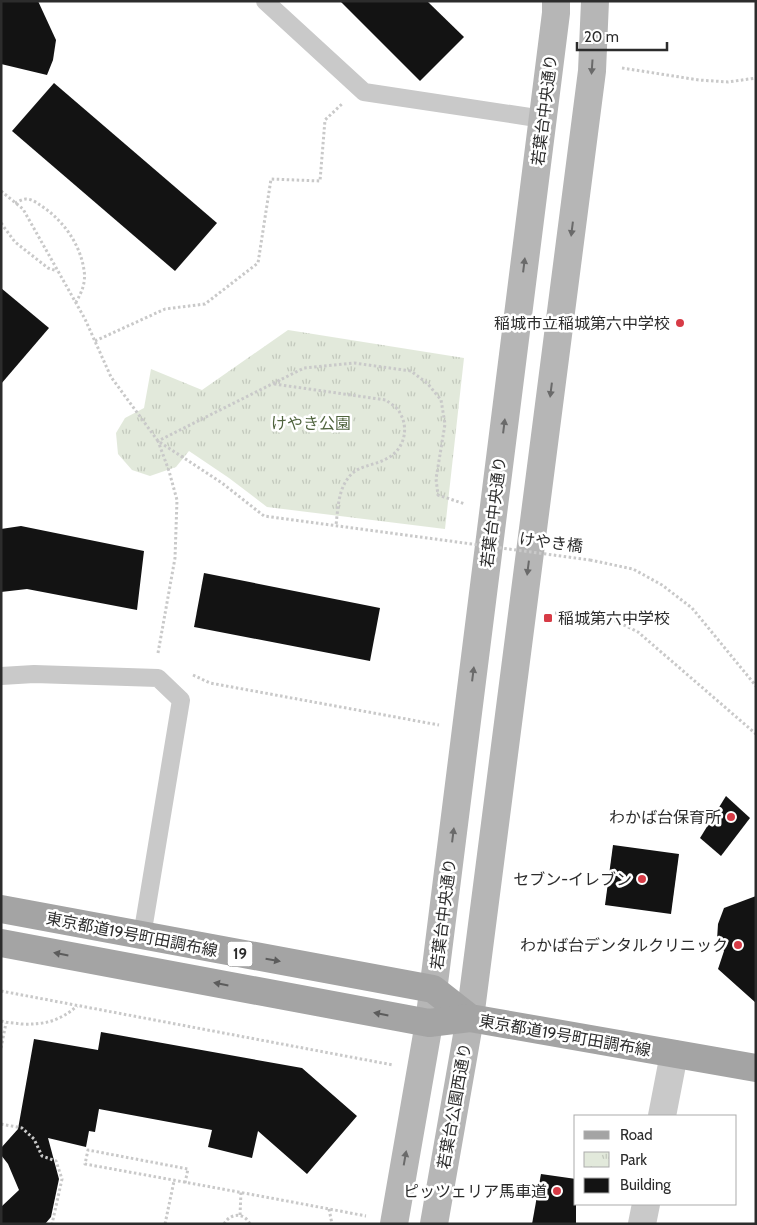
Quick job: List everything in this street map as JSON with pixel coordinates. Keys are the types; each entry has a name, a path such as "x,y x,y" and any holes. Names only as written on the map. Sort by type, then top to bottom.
{"main road":[{"name":"東京都道19号町田調布線","path":"1,909 433,989 470,1018 756,1068"},
{"name":"東京都道19号町田調布線","path":"1,943 429,1023"},
{"name":"19","path":"429,1023 470,1018"}],"street":[{"name":"若葉台中央通り","path":"429,1023 543,118 556,1"},
{"path":"470,1018 592,71 595,1"},
{"name":"若葉台公園西通り","path":"434,1224 470,1018"},
{"path":"381,1220 429,1023"},
{"path":"662,1115 674,1054"},
{"path":"642,1224 646,1205"}],"lane":[{"path":"265,1 364,92 543,118"},
{"path":"1,676 34,674 158,678 181,700 142,936"}],"path":[{"path":"622,68 699,80 728,82 756,78"},
{"path":"95,341 165,309 205,304 258,263 271,179 320,181 326,120 348,97"},
{"path":"1,191 23,209 76,302 111,377 158,441 169,471 177,500 175,558 157,653 165,658"},
{"path":"15,203 25,199 32,200 49,211 64,226 74,240 84,271 83,290 76,302"},
{"path":"1,223 15,242 48,268 58,271"},
{"path":"158,441 304,368 354,364 411,371 428,384 441,400 445,424 436,479 438,495 466,504"},
{"path":"273,383 386,400 400,412 406,428 401,445 387,459 358,469 348,478 339,496 336,525"},
{"name":"けやき橋","path":"158,441 222,483 264,516 590,560 634,569 662,585 692,608 756,686"},
{"path":"555,613 616,622 638,632 756,734"},
{"path":"189,674 210,683 440,725"},
{"path":"1,991 396,1065"},
{"path":"1,1048 3,1022 38,1024 55,1021 70,1012 77,1005"},
{"path":"1,1124 22,1128 34,1139 42,1156 56,1161 62,1179 52,1224"},
{"path":"185,1183 188,1170 88,1150 85,1164 185,1183 241,1192 381,1220"},
{"path":"165,1224 174,1180"},
{"path":"240,1215 241,1192"},
{"path":"329,1209 332,1224"},
{"path":"224,1224 230,1217 240,1215 248,1220 250,1224"}],"green space":[{"name":"けやき公園","path":"288,330 464,358 445,529 267,507 189,451 176,467 150,476 132,470 118,454 116,433 125,418 144,408 151,369 202,390"}],"building":[{"path":"1,1 38,1 56,40 53,60 47,75 1,64"},
{"path":"340,1 427,1 464,37 420,81"},
{"path":"54,83 217,223 175,271 12,131"},
{"path":"1,288 49,328 1,384"},
{"path":"21,526 144,551 137,610 27,589 1,592 1,529"},
{"path":"204,573 380,608 370,661 194,627"},
{"name":"わかば台保育所","path":"726,796 750,818 721,856 700,838"},
{"name":"セブン-イレブン","path":"613,845 679,854 671,914 605,905"},
{"name":"わかば台デンタルクリニック","path":"756,896 756,1003 718,969 724,951 717,940 718,924 724,908"},
{"path":"101,1032 302,1068 357,1116 307,1174 258,1131 252,1158 208,1147 212,1130 99,1109 95,1132 89,1131 86,1147 48,1138 59,1179 51,1217 45,1224 1,1224 1,1207 19,1190 8,1164 1,1155 1,1148 18,1129 34,1039 98,1050"},
{"name":"ピッツェリア馬車道","path":"541,1174 574,1179 576,1224 532,1224"}],"place":[{"name":"稲城市立稲城第六中学校","path":"680,323"},
{"name":"稲城第六中学校","path":"548,618"},
{"name":"わかば台保育所","path":"731,817"},
{"name":"セブン-イレブン","path":"642,879"},
{"name":"わかば台デンタルクリニック","path":"738,945"},
{"name":"ピッツェリア馬車道","path":"557,1191"}]}
